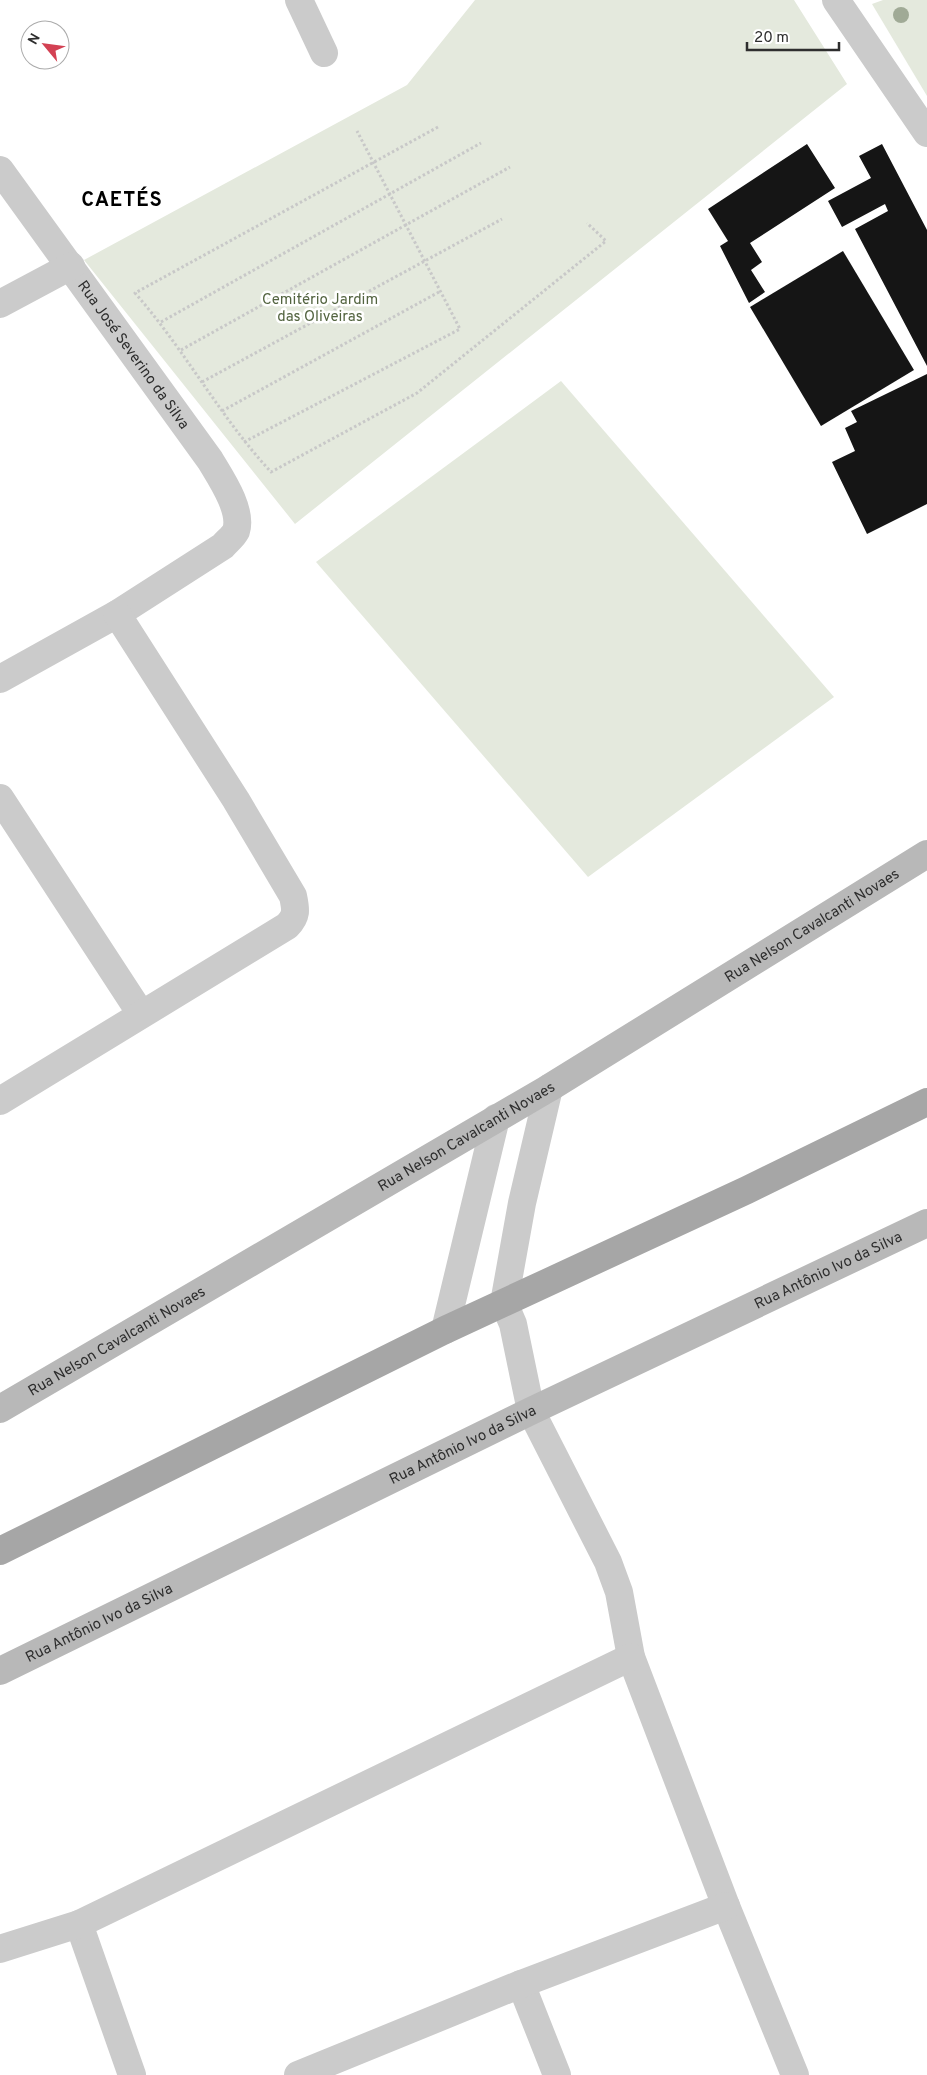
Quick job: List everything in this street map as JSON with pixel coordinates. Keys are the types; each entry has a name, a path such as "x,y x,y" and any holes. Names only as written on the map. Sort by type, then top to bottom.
{"main road":[{"path":"0,1551 445,1330 747,1190 927,1102"}],"street":[{"path":"299,0 324,53"},
{"path":"836,0 927,133"},
{"name":"Rua José Severino da Silva","path":"0,170 71,266 224,482 233,504 237,522 232,537 223,546 117,614"},
{"path":"0,304 71,266"},
{"path":"0,679 117,614 236,800 293,896 296,910 294,918 287,926 0,1101"},
{"path":"0,798 141,1014"},
{"name":"Rua Nelson Cavalcanti Novaes","path":"0,1409 549,1088 927,854"},
{"path":"549,1088 522,1203 504,1303 513,1324 532,1411 608,1562 619,1592 631,1657 726,1906 795,2075"},
{"path":"445,1330 496,1118"},
{"name":"Rua Antônio Ivo da Silva","path":"0,1671 532,1411 927,1222"},
{"path":"0,1950 79,1924 631,1657"},
{"path":"298,2075 331,2069 521,1984 726,1906"},
{"path":"79,1924 132,2075"},
{"path":"521,1984 557,2075"}],"path":[{"path":"438,127 135,293 161,322 182,350 244,442 272,472 417,392 606,241 587,223"},
{"path":"244,442 460,329 439,292 357,130"},
{"path":"161,322 481,143"},
{"path":"182,350 510,167"},
{"path":"202,382 423,260 502,219"},
{"path":"222,411 439,292"}],"green space":[{"name":"Cemitério Jardim das Oliveiras","path":"475,0 794,0 847,84 295,524 84,260 407,85"},
{"path":"883,0 927,0 927,96 872,4"},
{"path":"561,381 834,697 588,877 316,562"}],"building":[{"path":"807,144 835,188 750,243 762,262 751,270 765,292 749,303 720,246 728,241 708,209"},
{"path":"882,144 927,230 927,366 855,229 888,211 885,204 842,227 828,201 871,178 859,156"},
{"path":"843,251 914,370 821,426 750,307"},
{"path":"927,374 927,504 867,534 832,462 855,451 845,428 857,422 851,411"}],"district":[{"name":"CAETÉS","path":"122,199"}]}
